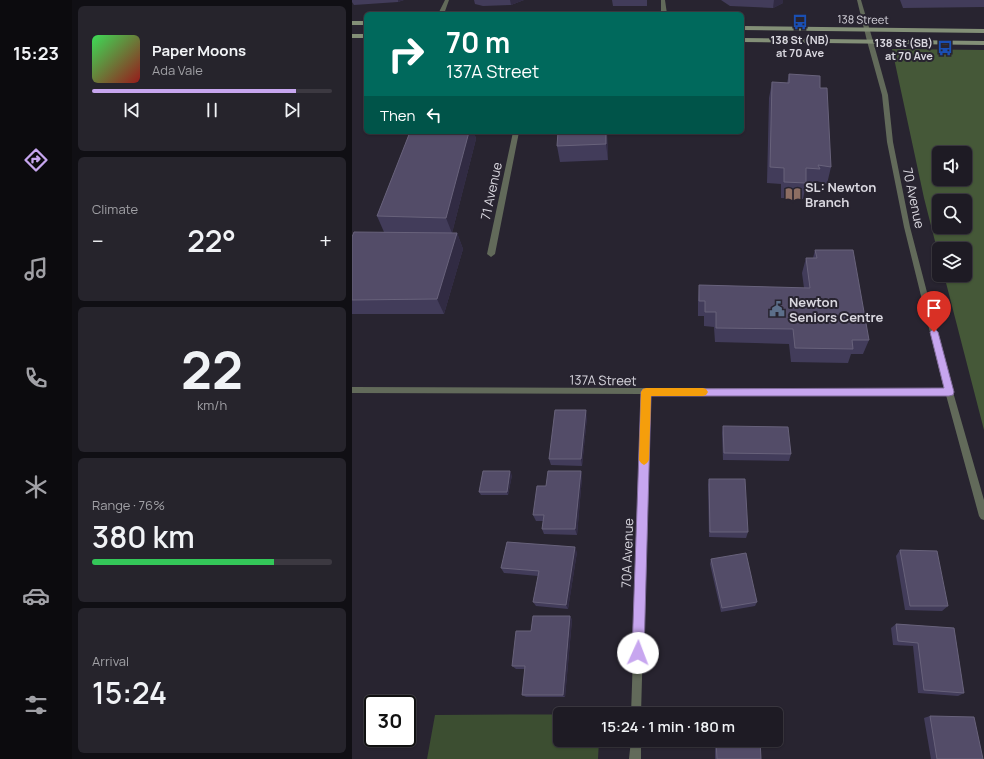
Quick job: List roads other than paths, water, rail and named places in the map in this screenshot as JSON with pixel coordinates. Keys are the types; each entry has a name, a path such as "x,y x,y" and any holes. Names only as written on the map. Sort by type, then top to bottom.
{"main road":[{"path":"352,24 364,24"},
{"name":"138 Street","path":"744,28 984,31"},
{"path":"352,36 364,36"},
{"name":"138 Street","path":"744,40 984,43"}],"street":[{"path":"442,12 447,0"},
{"path":"663,0 664,12"},
{"name":"70 Avenue","path":"858,0 885,95 890,142 907,227 949,392 984,516"},
{"name":"71 Avenue","path":"491,254 516,134"},
{"name":"137A Street","path":"352,390 949,392"},
{"name":"70A Avenue","path":"636,707 646,392"},
{"path":"635,759 636,747"}],"place":[{"name":"138 St (NB) at 70 Ave","path":"800,22"},
{"name":"138 St (SB) at 70 Ave","path":"945,48"},
{"name":"SL: Newton Branch","path":"793,194"},
{"name":"Newton Seniors Centre","path":"777,309"}]}
